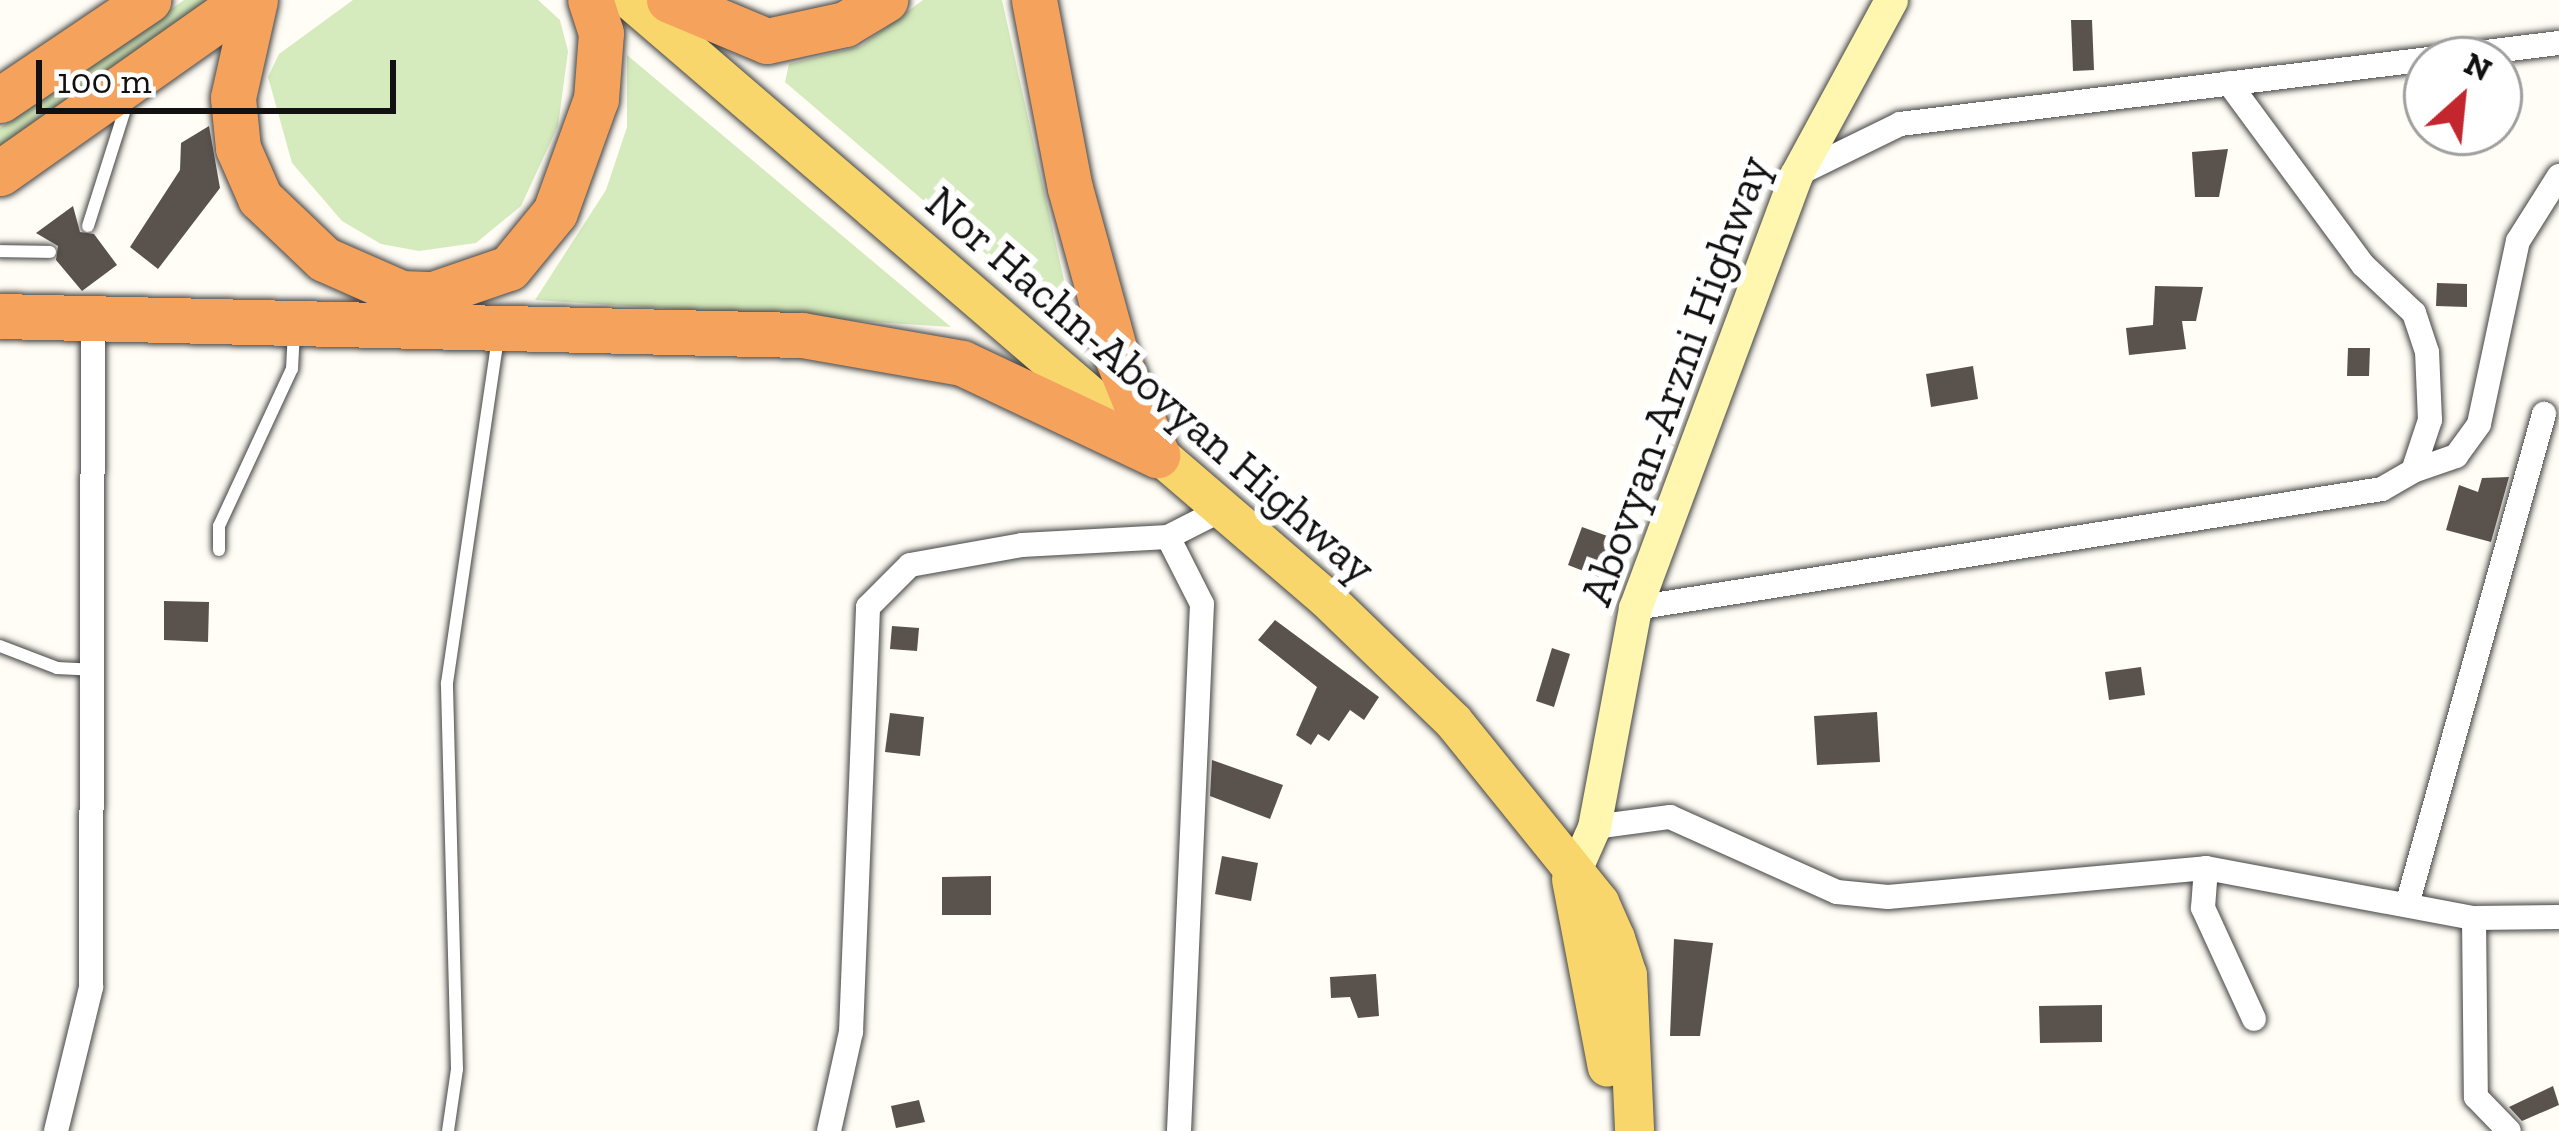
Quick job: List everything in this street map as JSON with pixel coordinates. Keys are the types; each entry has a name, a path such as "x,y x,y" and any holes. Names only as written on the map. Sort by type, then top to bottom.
{"highway":[{"path":"0,100 148,0"},
{"path":"0,173 244,0"},
{"path":"255,0 233,98 238,148 260,198 324,260 401,292 433,294 509,268 555,212 596,99 601,33 590,0"},
{"path":"669,0 767,40 845,24 885,0"},
{"path":"1034,0 1115,356 1157,455"},
{"path":"0,316 802,335 962,363 1157,455"}],"main road":[{"name":"Nor Hachn-Abovyan Highway","path":"630,0 1221,510 1453,722 1571,878 1599,902 1627,974 1634,1131"},
{"name":"Abovyan-Arzni Highway","path":"1571,878 1594,826 1635,608 1796,175 1891,0"},
{"path":"1571,878 1606,1032 1609,1131"}],"street":[{"path":"1796,175 1900,124 2556,47"},
{"path":"2229,83 2362,265 2414,314 2427,352 2430,420 2413,471"},
{"path":"1635,608 2382,489 2413,471 2456,456 2479,424 2518,241 2559,176"},
{"path":"56,1131 91,987 97,670 93,318"},
{"path":"2407,905 2544,414"},
{"path":"829,1131 850,1032 868,607 910,565 1022,545 1168,537 1221,510"},
{"path":"1168,537 1202,604 1179,1131"},
{"path":"1594,826 1670,817 1837,892 1888,897 2206,868 2474,918 2559,917"},
{"path":"2206,868 2203,908 2254,1019"},
{"path":"2474,918 2476,1097 2509,1131"}],"lane":[{"path":"88,226 133,82"},
{"path":"0,251 50,252"},
{"path":"218,550 219,526 292,369 294,321"},
{"path":"448,1131 457,1069 447,683 500,325"},
{"path":"0,646 57,668 97,670"}],"green space":[{"path":"184,0 219,0 0,150 0,128"},
{"path":"353,0 538,0 560,20 568,51 558,126 521,206 476,243 419,251 381,244 342,221 292,163 268,77 279,54"},
{"path":"923,0 1002,0 1075,330 785,82 789,64 861,46"},
{"path":"627,55 951,327 535,300 606,190 627,127"}],"building":[{"path":"2071,20 2092,20 2094,70 2073,71"},
{"path":"209,126 220,188 158,269 130,247 180,170 181,143"},
{"path":"2228,149 2219,197 2195,197 2192,152"},
{"path":"73,206 80,232 94,234 117,265 82,291 56,260 58,246 36,233"},
{"path":"2437,283 2467,284 2467,307 2436,306"},
{"path":"2155,286 2203,287 2196,321 2182,321 2186,349 2129,355 2126,328 2153,325"},
{"path":"2348,348 2370,348 2369,376 2347,376"},
{"path":"1973,366 1978,399 1931,407 1926,374"},
{"path":"2509,477 2491,542 2446,530 2459,485 2478,492 2482,478"},
{"path":"1582,527 1613,538 1599,577 1568,565"},
{"path":"164,601 209,602 208,642 164,640"},
{"path":"1275,620 1379,697 1364,720 1350,710 1329,741 1318,734 1311,745 1296,735 1317,687 1258,640"},
{"path":"892,626 919,628 917,651 890,649"},
{"path":"1552,648 1570,654 1554,707 1536,701"},
{"path":"2141,667 2145,695 2109,700 2105,672"},
{"path":"1877,712 1880,762 1817,765 1814,716"},
{"path":"890,713 924,717 920,756 885,752"},
{"path":"1212,760 1283,785 1270,819 1210,796"},
{"path":"1222,856 1258,863 1251,901 1215,894"},
{"path":"991,876 991,915 942,915 942,877"},
{"path":"1674,939 1713,943 1700,1036 1670,1036"},
{"path":"1376,974 1379,1016 1358,1018 1350,997 1331,998 1330,977"},
{"path":"2102,1005 2102,1042 2040,1043 2039,1006"},
{"path":"2553,1086 2559,1105 2522,1121 2509,1107"},
{"path":"919,1100 925,1122 896,1128 891,1106"}]}
